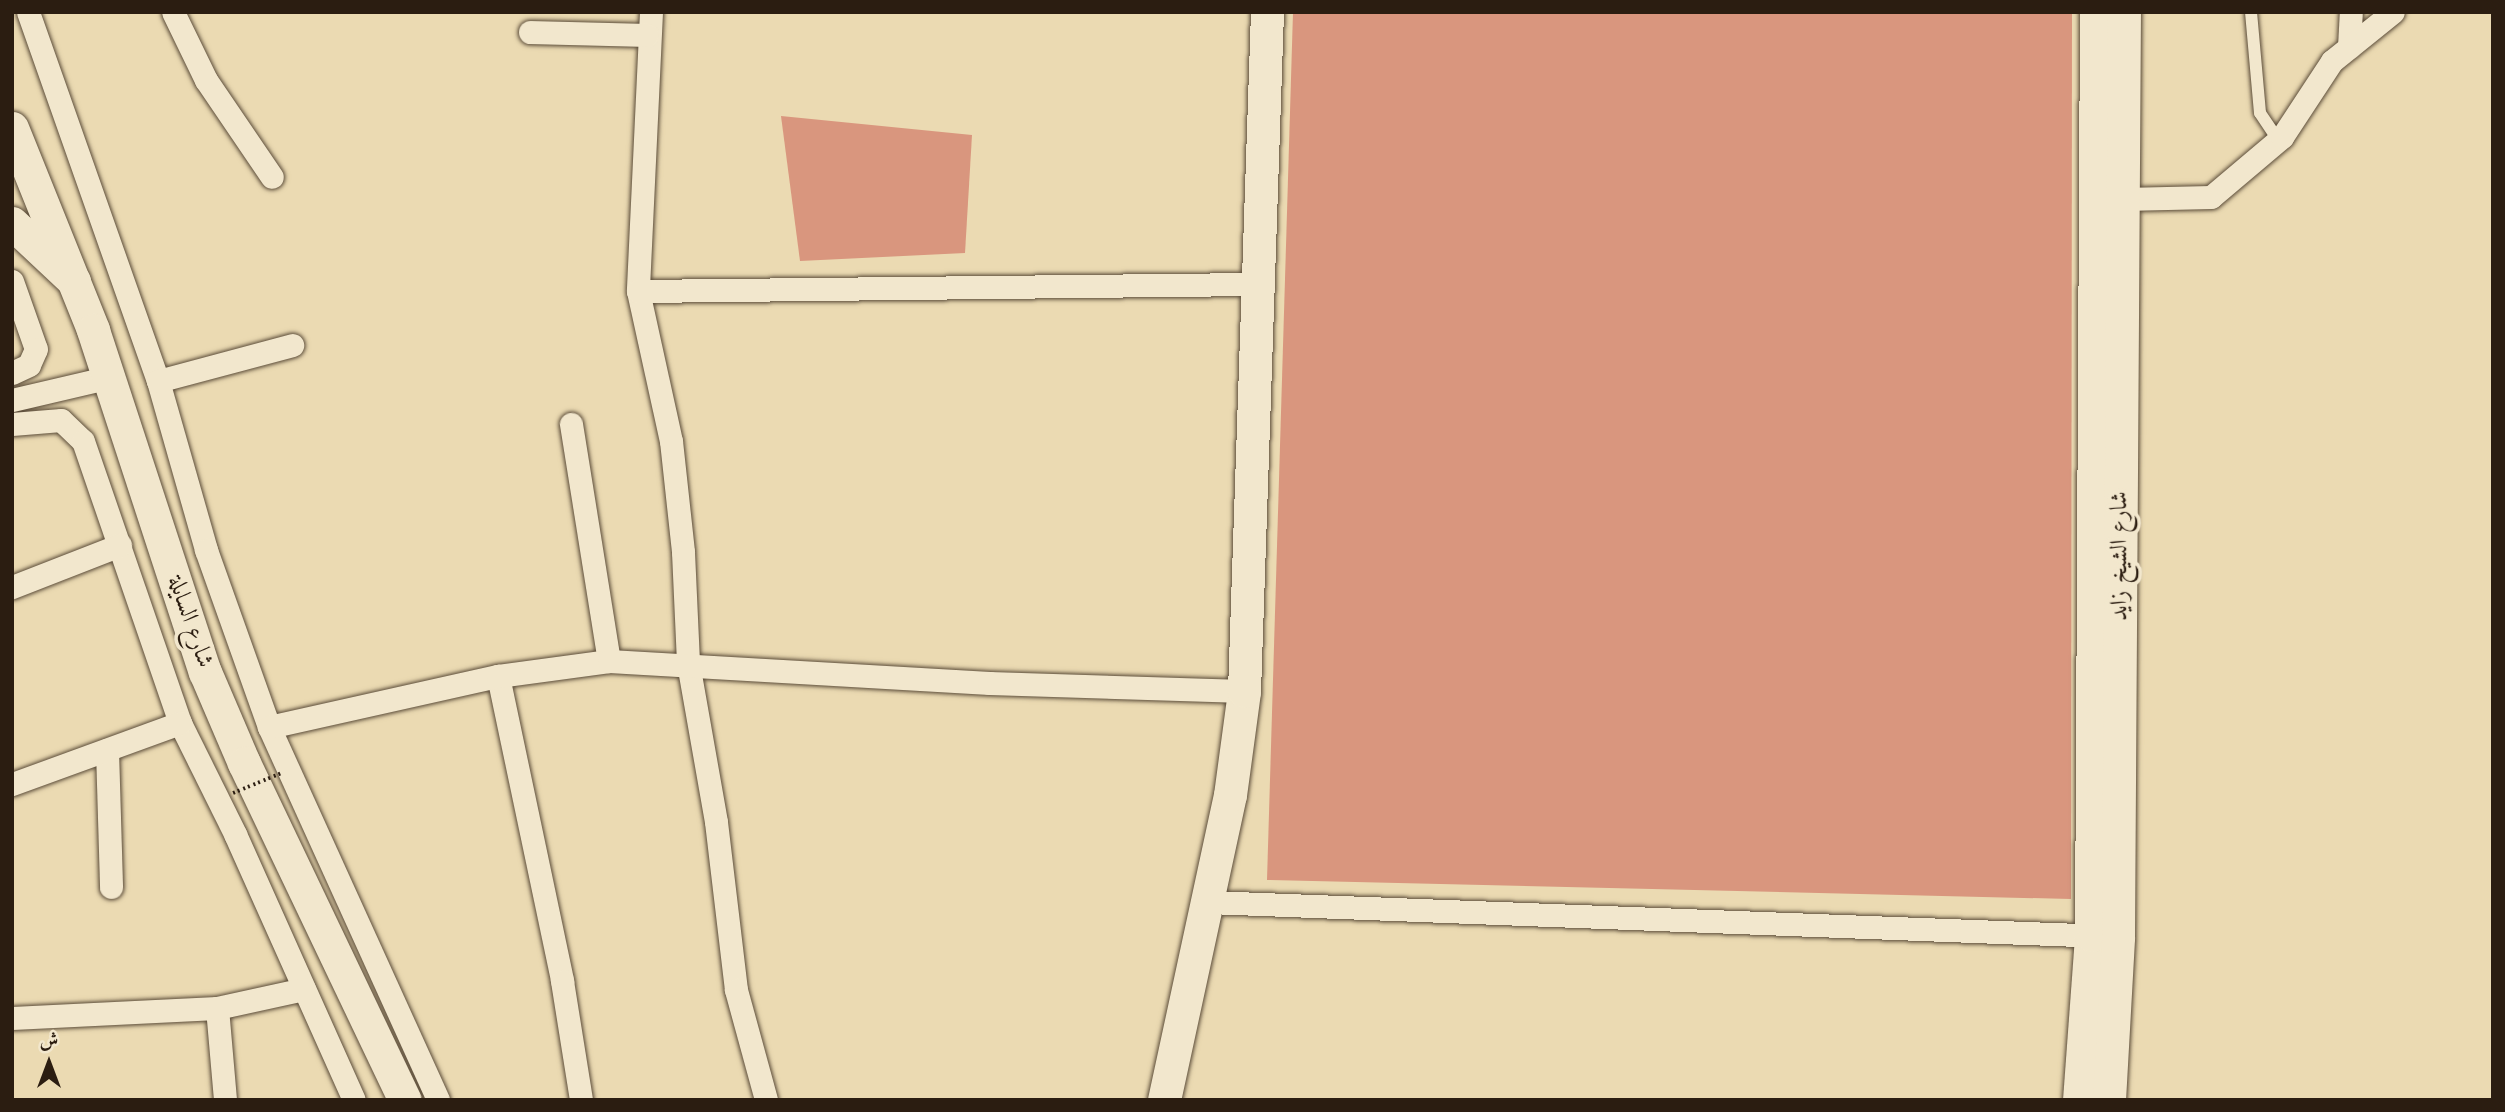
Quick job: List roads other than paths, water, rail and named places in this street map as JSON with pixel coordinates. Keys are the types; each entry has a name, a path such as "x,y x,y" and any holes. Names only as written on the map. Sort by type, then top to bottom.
{"main road":[{"path":"1164,1100 1208,902 1244,691 1267,12"},
{"path":"2079,1100 2104,936 2096,12"},
{"name":"شارع الشيخ زايد","path":"2109,1100 2104,936 2123,199 2124,12"},
{"name":"شارع السايلة","path":"12,128 76,282 220,708 405,1100"},
{"path":"12,223 76,282"}],"street":[{"path":"28,12 158,381 206,550 269,727 438,1100"},
{"path":"173,12 206,80 272,177"},
{"path":"651,12 647,36 638,291 671,440 683,552 688,663 716,822 736,990 766,1100"},
{"path":"2349,47 2351,12"},
{"path":"2123,199 2211,197 2278,140 2332,61 2393,12"},
{"path":"530,32 647,36"},
{"path":"12,281 36,349 30,365 12,373"},
{"path":"638,291 1259,284"},
{"path":"158,381 292,345"},
{"path":"12,400 110,377"},
{"path":"12,424 50,418 78,432 120,545 180,723 354,1100"},
{"path":"571,424 609,661"},
{"path":"12,587 120,545"},
{"path":"269,727 498,676 609,661 688,663 989,682 1244,691"},
{"path":"498,676 562,981 581,1100"},
{"path":"12,784 180,723"},
{"path":"107,750 111,887"},
{"path":"1208,902 2104,936"},
{"path":"12,1018 217,1008 304,989"},
{"path":"217,1008 225,1100"}],"lane":[{"path":"2251,12 2260,113 2278,140"}]}
